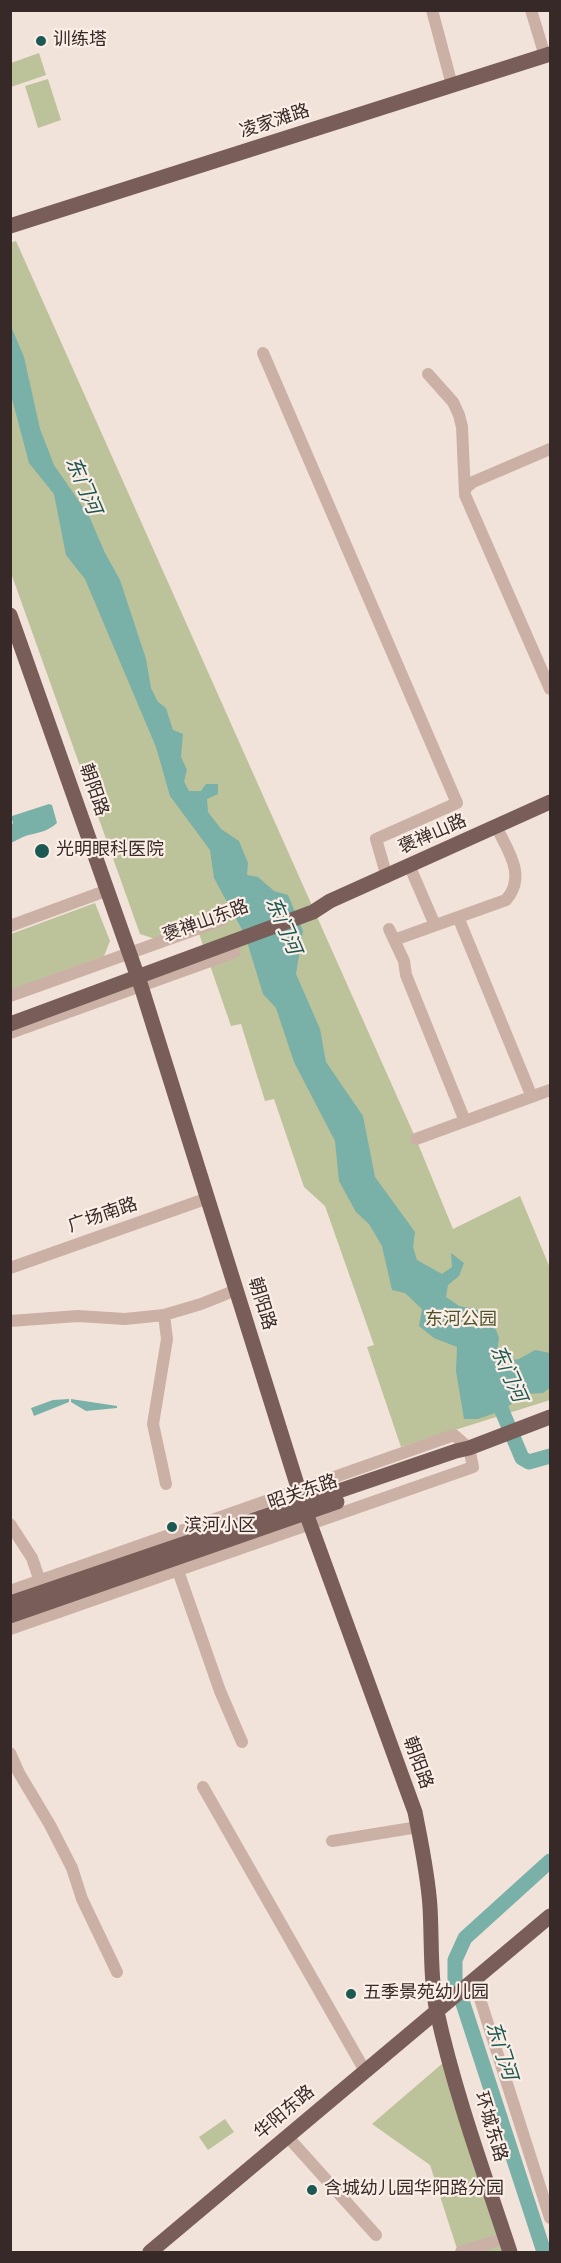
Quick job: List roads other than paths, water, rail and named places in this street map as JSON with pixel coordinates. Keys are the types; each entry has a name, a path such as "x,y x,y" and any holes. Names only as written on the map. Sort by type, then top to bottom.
{"main road":[{"name":"凌家滩路","path":"10,226 548,55"},
{"name":"朝阳路","path":"10,615 138,977 305,1507 415,1812 430,1905 432,1975 442,2007"},
{"name":"褒禅山路","path":"330,901 497,828 550,802"},
{"name":"褒禅山东路","path":"10,1024 138,977 330,901"},
{"name":"褒禅山东路","path":"10,1013 138,977"},
{"name":"昭关东路","path":"10,1616 174,1559 305,1507 550,1417"},
{"name":"昭关东路","path":"10,1603 41,1586 174,1559"},
{"path":"472,1982 550,1916"},
{"name":"华阳东路","path":"150,2253 472,1982"},
{"name":"环城东路","path":"442,2007 469,2127 510,2253"}],"street":[{"path":"432,10 452,85"},
{"path":"531,10 548,55"},
{"path":"262,353 458,803 376,839 387,877"},
{"path":"428,374 453,402 459,415 465,495 550,689"},
{"path":"466,488 473,482 550,449"},
{"path":"465,1121 406,975 404,961 391,935 435,926 506,900 513,893 516,884 515,865 497,828"},
{"path":"410,867 435,926"},
{"path":"10,926 108,891"},
{"path":"458,917 532,1097"},
{"path":"10,996 222,920"},
{"path":"10,1033 138,977 235,952"},
{"path":"416,1139 550,1090"},
{"name":"广场南路","path":"10,1268 208,1198"},
{"path":"10,1321 78,1316 125,1319 164,1315 236,1290"},
{"path":"164,1315 167,1339 153,1424 166,1484"},
{"path":"10,1592 41,1586 305,1507 473,1467 470,1448"},
{"path":"10,1629 174,1559 305,1507"},
{"path":"10,1524 32,1558 41,1586"},
{"path":"174,1559 220,1691 242,1742"},
{"path":"10,1753 72,1868 82,1899 117,1972"},
{"path":"203,1787 365,2071"},
{"path":"332,1841 418,1827"},
{"path":"472,1982 550,2218"},
{"path":"287,2136 376,2235"},
{"path":"461,2253 505,2238"}],"water":[{"path":"10,324 24,357 40,429 54,465 89,516 120,580 146,659 151,688 158,702 166,708 173,730 183,734 181,757 187,770 184,781 189,791 201,791 206,784 218,784 218,794 207,799 208,812 221,829 239,841 248,863 247,875 258,877 274,891 288,895 303,931 296,974 320,1029 326,1062 363,1116 375,1177 415,1232 413,1247 417,1260 442,1274 452,1267 451,1253 464,1263 459,1276 448,1285 446,1297 459,1306 484,1311 493,1322 499,1338 497,1353 506,1361 519,1359 535,1350 550,1353 550,1388 543,1393 525,1394 503,1410 478,1419 464,1419 456,1371 457,1347 434,1338 419,1326 422,1309 405,1293 392,1290 382,1246 369,1224 356,1212 339,1181 335,1141 294,1062 276,1008 263,994 245,935 214,878 210,850 170,796 156,747 85,579 66,555 54,494 29,463 11,395"},
{"path":"52,805 57,823 47,830 24,836 11,843 12,816"},
{"path":"69,1399 69,1402 34,1416 31,1408 53,1400"},
{"path":"71,1399 117,1406 117,1408 86,1411 71,1402"}],"waterway":[{"name":"东门河","path":"494,1392 522,1458 529,1462 550,1456"},
{"name":"东门河","path":"544,2252 455,1979 455,1960 465,1938 550,1861"}],"place":[{"name":"训练塔","path":"41,41"},
{"name":"光明眼科医院","path":"42,851"},
{"name":"滨河小区","path":"172,1527"},
{"name":"五季景苑幼儿园","path":"351,1994"},
{"name":"含城幼儿园华阳路分园","path":"312,2190"}],"park label":[{"name":"东河公园","path":"461,1321"}]}
